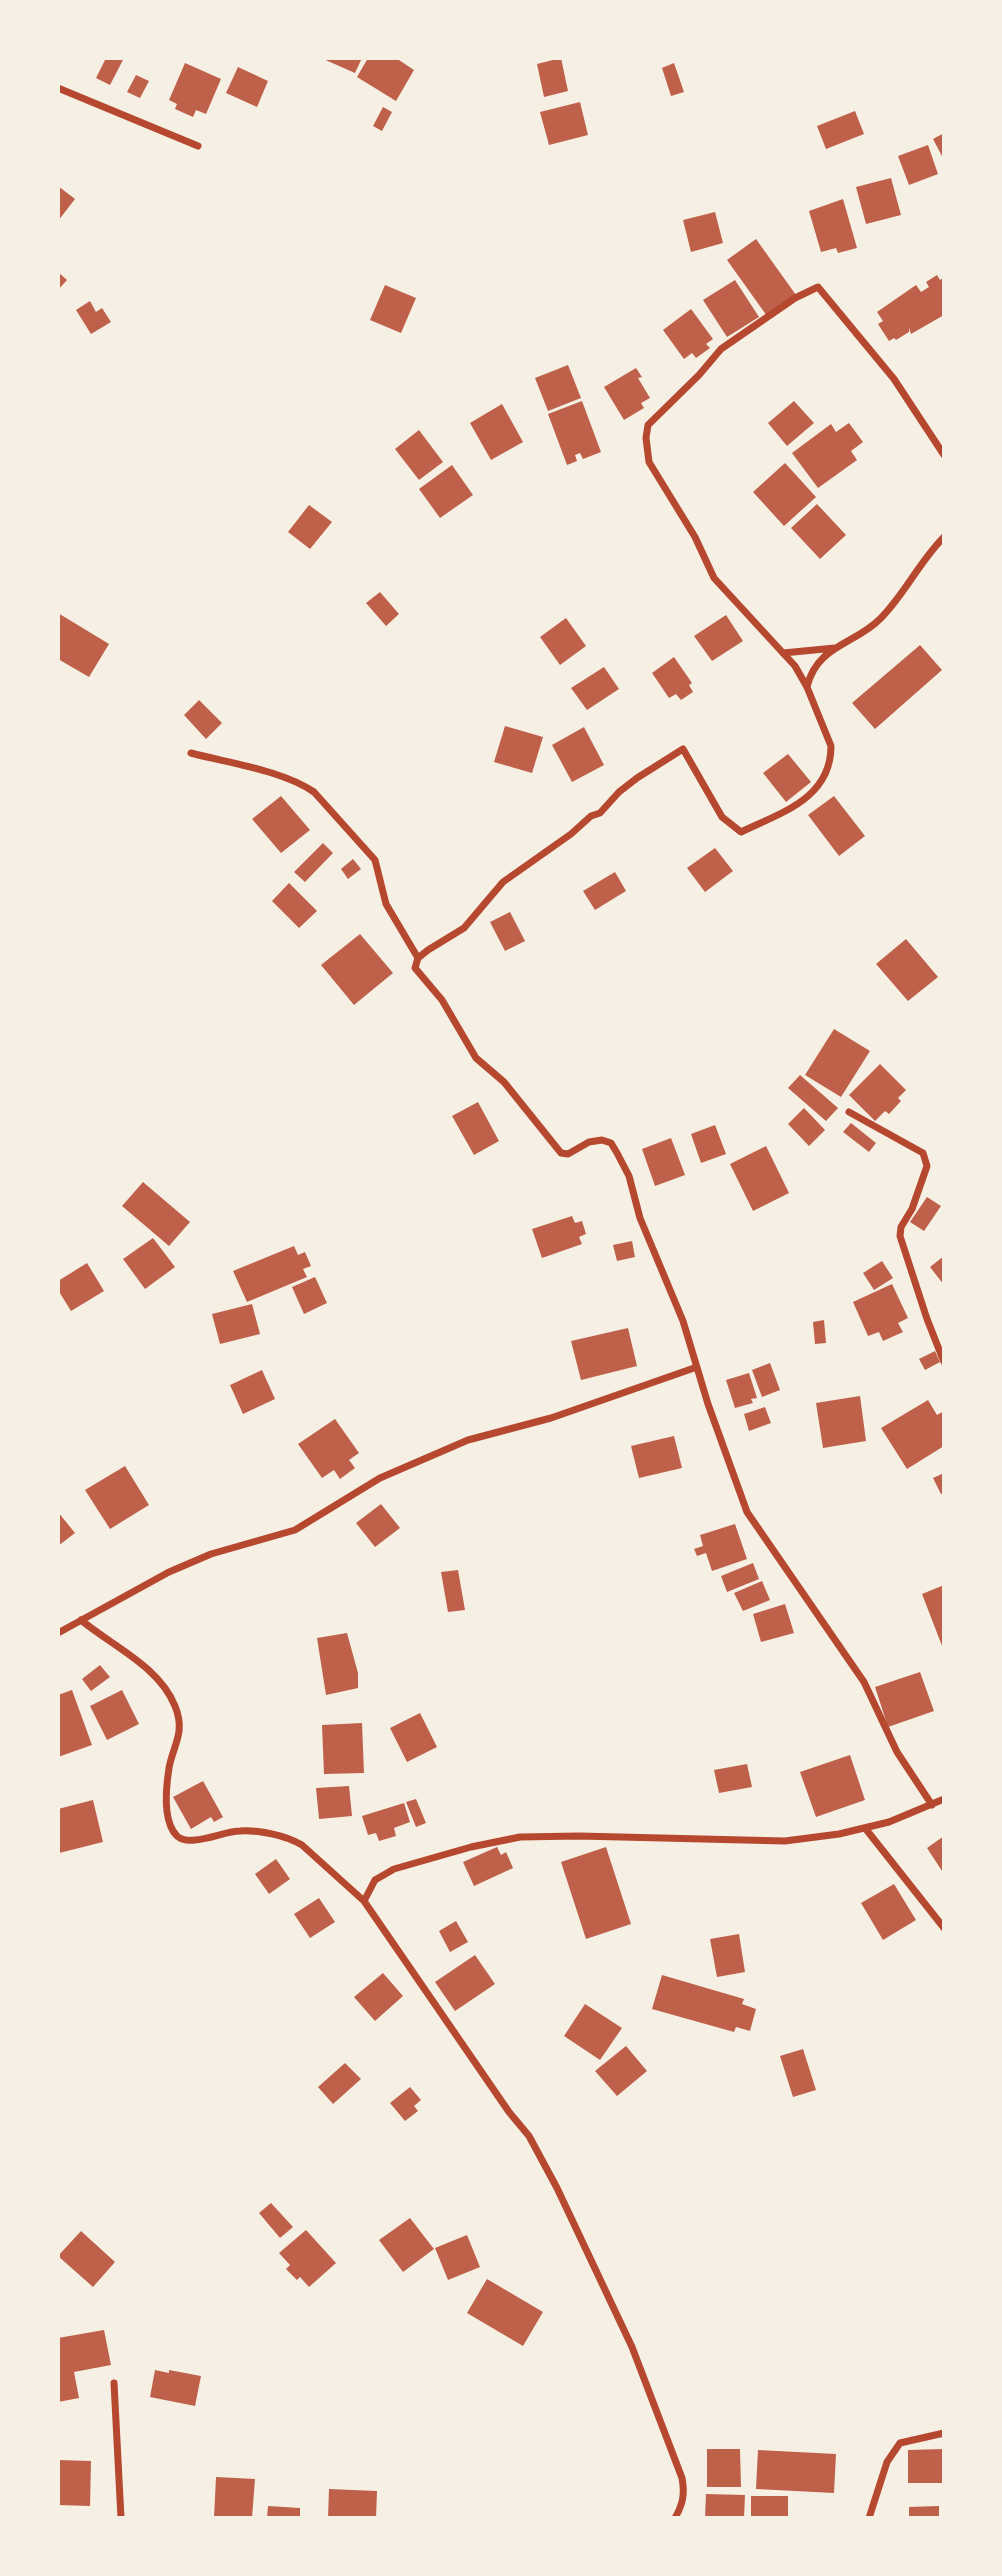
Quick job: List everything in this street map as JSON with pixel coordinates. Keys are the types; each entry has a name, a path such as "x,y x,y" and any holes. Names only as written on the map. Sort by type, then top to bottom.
{"street":[{"path":"58,89 198,146"},
{"path":"932,1805 897,1752 864,1682 747,1512 683,1321 640,1218 632,1184 611,1143 602,1140 589,1142 568,1154 561,1153 504,1082 476,1058 442,1000 415,968 418,958 464,928 503,882 571,834 591,816 600,813 619,792 637,778 683,749 722,817 741,832 795,806 817,790 831,756 827,734 814,709 807,687 795,666 714,578 695,537 649,462 646,438 648,425 699,375 721,349 795,298 818,287 894,379 944,455"},
{"path":"807,687 812,669 835,648 879,621 900,598 930,551 944,537"},
{"path":"783,653 835,648"},
{"path":"191,753 285,777 313,792 375,860 386,904 418,958"},
{"path":"849,1112 923,1153 926,1160 927,1166 912,1209 901,1227 900,1236 944,1362"},
{"path":"58,1633 169,1572 211,1554 295,1530 380,1478 468,1440 551,1418 697,1367"},
{"path":"81,1620 156,1676 175,1706 179,1724 178,1741 169,1766 166,1804 171,1826 178,1837 187,1841 239,1831 292,1839 302,1845 364,1901 509,2112 529,2136 557,2188 632,2347 682,2478 685,2494 682,2507 675,2518"},
{"path":"364,1901 375,1880 394,1869 471,1847 520,1837 785,1841 839,1834 889,1822 944,1799"},
{"path":"865,1828 944,1928"},
{"path":"114,2383 121,2518"},
{"path":"869,2518 887,2462 900,2443 944,2433"}],"building":[{"path":"106,58 124,58 110,85 96,78"},
{"path":"321,58 362,58 355,73"},
{"path":"368,58 396,58 414,70 396,101 357,77"},
{"path":"561,58 568,91 544,97 537,64"},
{"path":"185,63 221,79 206,114 196,110 193,117 175,109 177,104 169,100"},
{"path":"674,63 684,92 671,96 662,68"},
{"path":"238,67 268,81 257,107 226,93"},
{"path":"136,75 149,81 140,98 127,92"},
{"path":"580,102 588,135 549,145 540,112"},
{"path":"383,107 392,112 382,131 373,126"},
{"path":"855,111 864,134 826,149 817,126"},
{"path":"944,133 944,160 933,139"},
{"path":"928,145 938,174 909,185 898,156"},
{"path":"891,178 901,215 866,224 856,187"},
{"path":"58,186 75,199 58,221"},
{"path":"843,199 857,248 838,253 836,248 821,252 809,211"},
{"path":"715,212 723,243 691,252 683,220"},
{"path":"756,239 796,295 767,316 727,260"},
{"path":"58,272 67,280 58,290"},
{"path":"937,275 940,280 944,277 944,315 911,334 909,328 909,332 889,341 878,324 883,321 877,312 916,285 921,292 929,287 926,282"},
{"path":"735,280 759,317 727,337 703,300"},
{"path":"385,285 416,298 401,333 370,320"},
{"path":"90,301 96,312 102,308 111,322 91,334 76,310"},
{"path":"691,309 713,339 706,344 710,348 696,358 692,353 684,359 663,330"},
{"path":"568,365 581,398 548,411 535,378"},
{"path":"636,368 642,377 638,378 650,398 641,403 644,408 624,420 604,387"},
{"path":"582,401 601,452 583,459 580,453 575,455 577,461 567,465 548,414"},
{"path":"794,401 814,423 787,446 768,423"},
{"path":"502,404 523,442 491,460 470,423"},
{"path":"849,423 863,442 851,451 857,460 818,488 792,453 831,424 836,432"},
{"path":"419,430 443,462 419,480 395,449"},
{"path":"785,463 816,497 784,526 753,492"},
{"path":"452,465 473,495 440,518 419,489"},
{"path":"817,504 846,535 820,559 791,528"},
{"path":"309,505 332,522 310,549 288,532"},
{"path":"380,592 399,614 386,626 366,603"},
{"path":"58,613 109,644 89,677 58,659"},
{"path":"726,615 743,641 712,661 694,636"},
{"path":"566,618 586,646 560,665 540,637"},
{"path":"920,645 942,670 875,729 852,703"},
{"path":"674,657 692,683 689,685 693,692 681,700 676,694 669,698 652,673"},
{"path":"604,667 619,689 587,710 571,688"},
{"path":"199,700 222,723 206,739 184,715"},
{"path":"505,726 543,737 532,773 494,762"},
{"path":"584,727 604,765 572,782 552,745"},
{"path":"788,754 811,782 786,802 763,773"},
{"path":"281,796 310,830 281,853 252,819"},
{"path":"834,796 865,836 839,856 808,815"},
{"path":"323,843 333,853 305,882 294,872"},
{"path":"715,848 733,871 705,892 687,868"},
{"path":"353,859 361,869 348,879 341,869"},
{"path":"615,872 626,891 595,910 583,891"},
{"path":"289,883 317,911 299,928 272,901"},
{"path":"510,912 525,941 505,951 490,922"},
{"path":"360,934 393,973 354,1005 321,965"},
{"path":"906,939 938,977 908,1001 876,964"},
{"path":"834,1029 870,1051 841,1097 805,1075"},
{"path":"880,1064 906,1090 898,1098 901,1101 889,1114 885,1111 875,1121 849,1095"},
{"path":"800,1075 838,1108 826,1121 788,1088"},
{"path":"478,1102 499,1141 474,1155 452,1116"},
{"path":"804,1108 825,1130 809,1146 788,1124"},
{"path":"851,1123 876,1143 869,1152 843,1132"},
{"path":"715,1125 726,1154 701,1163 691,1134"},
{"path":"671,1138 685,1175 655,1186 642,1149"},
{"path":"766,1146 789,1193 753,1211 730,1164"},
{"path":"143,1182 190,1222 169,1246 122,1206"},
{"path":"927,1197 941,1206 924,1231 910,1222"},
{"path":"572,1216 575,1223 582,1221 586,1234 579,1237 582,1244 542,1258 532,1229"},
{"path":"153,1238 175,1267 145,1289 123,1259"},
{"path":"632,1241 635,1257 617,1261 613,1245"},
{"path":"294,1246 298,1255 305,1252 311,1266 303,1269 307,1277 247,1302 233,1271"},
{"path":"944,1256 944,1285 930,1267"},
{"path":"882,1261 893,1278 874,1290 863,1273"},
{"path":"87,1263 104,1291 71,1311 58,1290 58,1281"},
{"path":"315,1277 327,1303 304,1314 292,1287"},
{"path":"892,1284 908,1318 898,1323 903,1332 883,1341 879,1332 868,1336 853,1302"},
{"path":"252,1304 260,1334 220,1344 212,1314"},
{"path":"824,1320 826,1343 815,1344 813,1322"},
{"path":"628,1328 637,1366 581,1380 571,1341"},
{"path":"935,1351 940,1362 925,1370 919,1359"},
{"path":"770,1363 780,1390 762,1397 752,1370"},
{"path":"262,1370 275,1399 243,1414 230,1385"},
{"path":"749,1373 757,1398 751,1399 753,1403 735,1408 726,1380"},
{"path":"860,1396 866,1441 823,1448 816,1403"},
{"path":"928,1400 937,1415 944,1411 944,1446 907,1469 881,1428"},
{"path":"765,1407 771,1423 749,1431 744,1414"},
{"path":"335,1419 359,1453 349,1460 355,1468 340,1479 334,1470 322,1478 298,1444"},
{"path":"674,1436 682,1468 639,1478 631,1446"},
{"path":"125,1466 149,1505 110,1529 85,1490"},
{"path":"944,1473 944,1493 941,1494 933,1478"},
{"path":"381,1504 400,1528 375,1547 356,1523"},
{"path":"58,1512 75,1533 58,1546"},
{"path":"735,1524 747,1559 712,1571 706,1553 697,1556 694,1549 703,1546 700,1535"},
{"path":"753,1563 759,1579 727,1592 721,1576"},
{"path":"458,1570 465,1610 448,1612 441,1572"},
{"path":"762,1581 770,1600 743,1611 734,1593"},
{"path":"944,1585 944,1651 922,1594"},
{"path":"785,1604 794,1633 761,1642 753,1614"},
{"path":"347,1633 358,1673 358,1688 326,1695 317,1638"},
{"path":"100,1665 110,1677 91,1691 82,1679"},
{"path":"920,1672 934,1711 888,1727 875,1687"},
{"path":"72,1690 92,1745 58,1757 58,1695"},
{"path":"122,1690 139,1724 107,1740 90,1706"},
{"path":"420,1713 437,1747 407,1762 390,1728"},
{"path":"362,1723 364,1773 324,1774 322,1725"},
{"path":"850,1755 865,1800 816,1817 800,1772"},
{"path":"747,1764 752,1787 719,1793 714,1770"},
{"path":"203,1781 223,1817 214,1822 211,1817 191,1829 173,1797"},
{"path":"349,1786 352,1816 319,1819 316,1788"},
{"path":"416,1799 426,1823 416,1827 406,1802"},
{"path":"93,1800 103,1842 59,1853 58,1809"},
{"path":"404,1803 410,1822 394,1828 396,1836 379,1841 376,1833 368,1835 362,1816"},
{"path":"944,1836 944,1874 927,1848"},
{"path":"497,1847 501,1855 506,1852 513,1868 474,1886 463,1862"},
{"path":"606,1847 631,1924 586,1939 561,1862"},
{"path":"276,1859 290,1879 269,1894 255,1874"},
{"path":"894,1884 916,1920 883,1940 861,1903"},
{"path":"319,1898 335,1922 310,1938 294,1914"},
{"path":"456,1921 468,1942 450,1952 439,1931"},
{"path":"739,1934 745,1972 717,1977 710,1939"},
{"path":"475,1955 495,1984 455,2011 435,1982"},
{"path":"383,1973 403,1996 375,2021 354,1997"},
{"path":"662,1975 744,1999 742,2004 756,2009 750,2031 736,2027 734,2032 652,2009"},
{"path":"585,2004 622,2028 600,2060 564,2036"},
{"path":"626,2046 647,2071 617,2096 595,2071"},
{"path":"803,2049 816,2090 793,2097 780,2056"},
{"path":"345,2063 361,2079 333,2104 318,2087"},
{"path":"410,2087 421,2100 414,2106 418,2111 405,2121 390,2103"},
{"path":"271,2203 293,2227 280,2238 259,2213"},
{"path":"410,2218 434,2249 403,2272 379,2240"},
{"path":"306,2230 336,2263 309,2287 300,2277 297,2280 286,2269 290,2265 279,2253"},
{"path":"81,2231 115,2262 93,2287 58,2256"},
{"path":"467,2235 480,2267 448,2280 435,2248"},
{"path":"487,2279 543,2312 523,2346 467,2313"},
{"path":"104,2330 111,2365 74,2372 79,2398 58,2402 58,2338"},
{"path":"155,2370 201,2376 195,2406 150,2397"},
{"path":"707,2449 740,2449 741,2487 707,2487"},
{"path":"944,2449 944,2483 908,2483 908,2450"},
{"path":"758,2450 836,2454 834,2493 756,2489"},
{"path":"58,2460 91,2461 90,2506 58,2505"},
{"path":"216,2477 255,2479 252,2518 214,2518"},
{"path":"329,2489 377,2491 376,2518 328,2518"},
{"path":"706,2494 745,2495 744,2518 705,2518"},
{"path":"751,2496 788,2496 788,2518 751,2518"},
{"path":"268,2506 300,2508 300,2518 267,2518"},
{"path":"939,2506 939,2518 909,2518 909,2507"}]}
